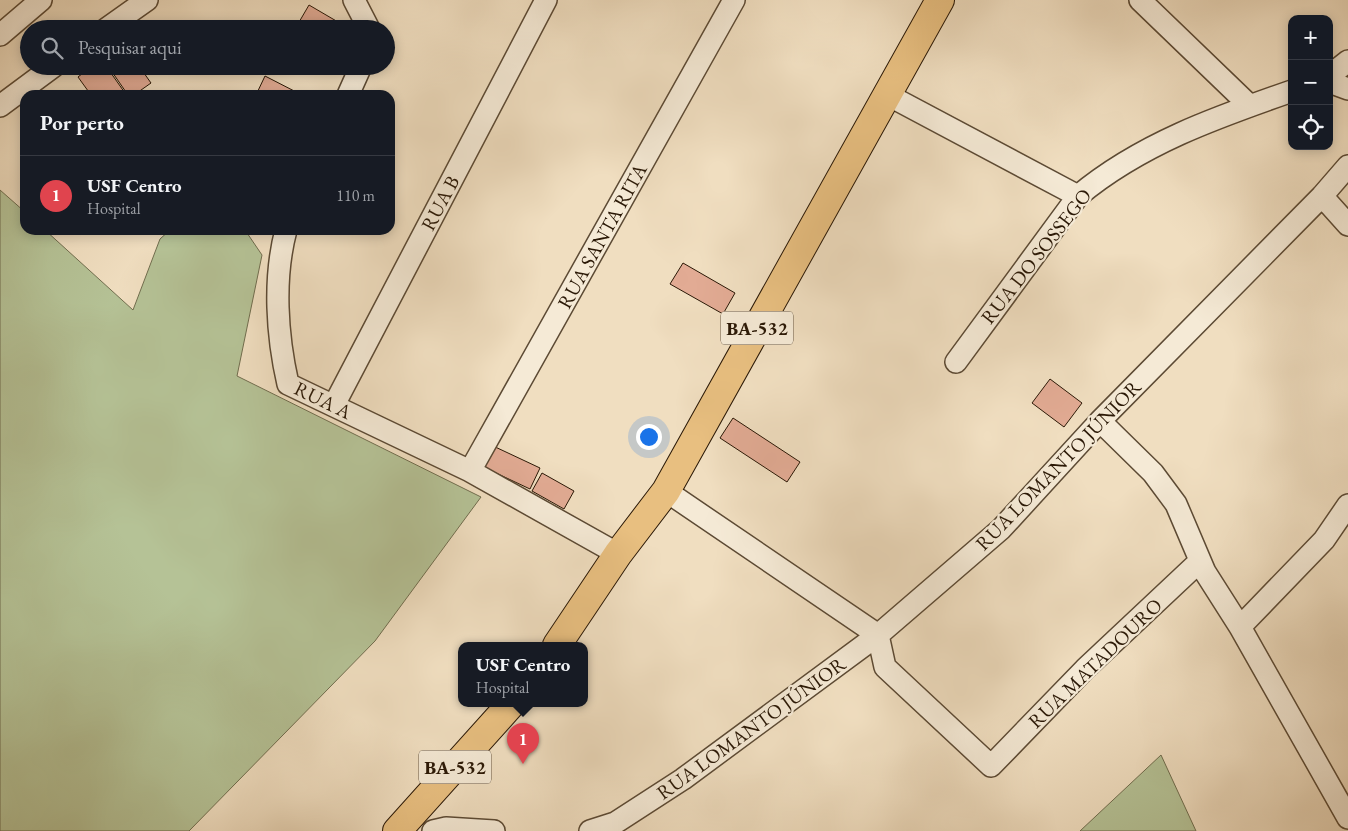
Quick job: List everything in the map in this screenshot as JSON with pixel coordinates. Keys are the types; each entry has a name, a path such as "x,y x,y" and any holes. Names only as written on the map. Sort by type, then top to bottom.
{"main road":[{"name":"BA-532","path":"559,642 618,554 666,491 940,0"},
{"name":"BA-532","path":"397,831 508,707"}],"street":[{"path":"0,35 41,0"},
{"path":"119,20 147,0"},
{"path":"354,0 364,20"},
{"name":"RUA B","path":"334,405 546,0"},
{"name":"RUA SANTA RITA","path":"470,471 734,0"},
{"path":"1140,0 1249,105"},
{"path":"1333,73 1348,60"},
{"path":"22,90 42,75"},
{"path":"350,90 357,75"},
{"path":"1333,83 1348,88"},
{"path":"0,106 20,91"},
{"name":"RUA DO SOSSEGO","path":"956,362 1078,196 1108,173 1142,152 1206,122 1288,92"},
{"path":"886,94 1078,196"},
{"name":"RUA LOMANTO JÚNIOR","path":"590,831 615,823 683,779 878,635 1001,529 1100,421 1322,196 1348,166"},
{"path":"1322,196 1348,225"},
{"name":"RUA A","path":"285,235 282,257 279,324 282,362 288,384 304,394 334,405 470,471 618,554"},
{"path":"1100,421 1153,473 1176,504 1187,525 1200,561 1240,627 1348,818"},
{"path":"666,491 878,635"},
{"path":"1240,627 1324,540 1348,505"},
{"name":"RUA MATADOURO","path":"878,635 885,667 991,766 1085,669 1200,561"},
{"path":"433,831 446,828 494,831"}],"green space":[{"path":"0,190 20,208 20,235 50,235 133,310 160,239 164,235 248,235 262,255 237,376 481,497 375,641 189,831 0,831"},
{"path":"1161,755 1196,831 1080,831"}],"building":[{"path":"309,5 335,20 300,20"},
{"path":"81,75 112,75 123,90 87,90 78,77"},
{"path":"114,75 145,75 151,83 141,90 125,90"},
{"path":"265,76 292,90 258,90"},
{"path":"683,263 735,293 723,314 670,284"},
{"path":"1050,379 1082,403 1064,427 1032,403"},
{"path":"733,418 800,462 787,482 720,438"},
{"path":"491,445 540,468 530,489 481,466"},
{"path":"542,473 574,491 564,509 532,491"}],"place":[{"name":"USF Centro","path":"523,764"}]}
